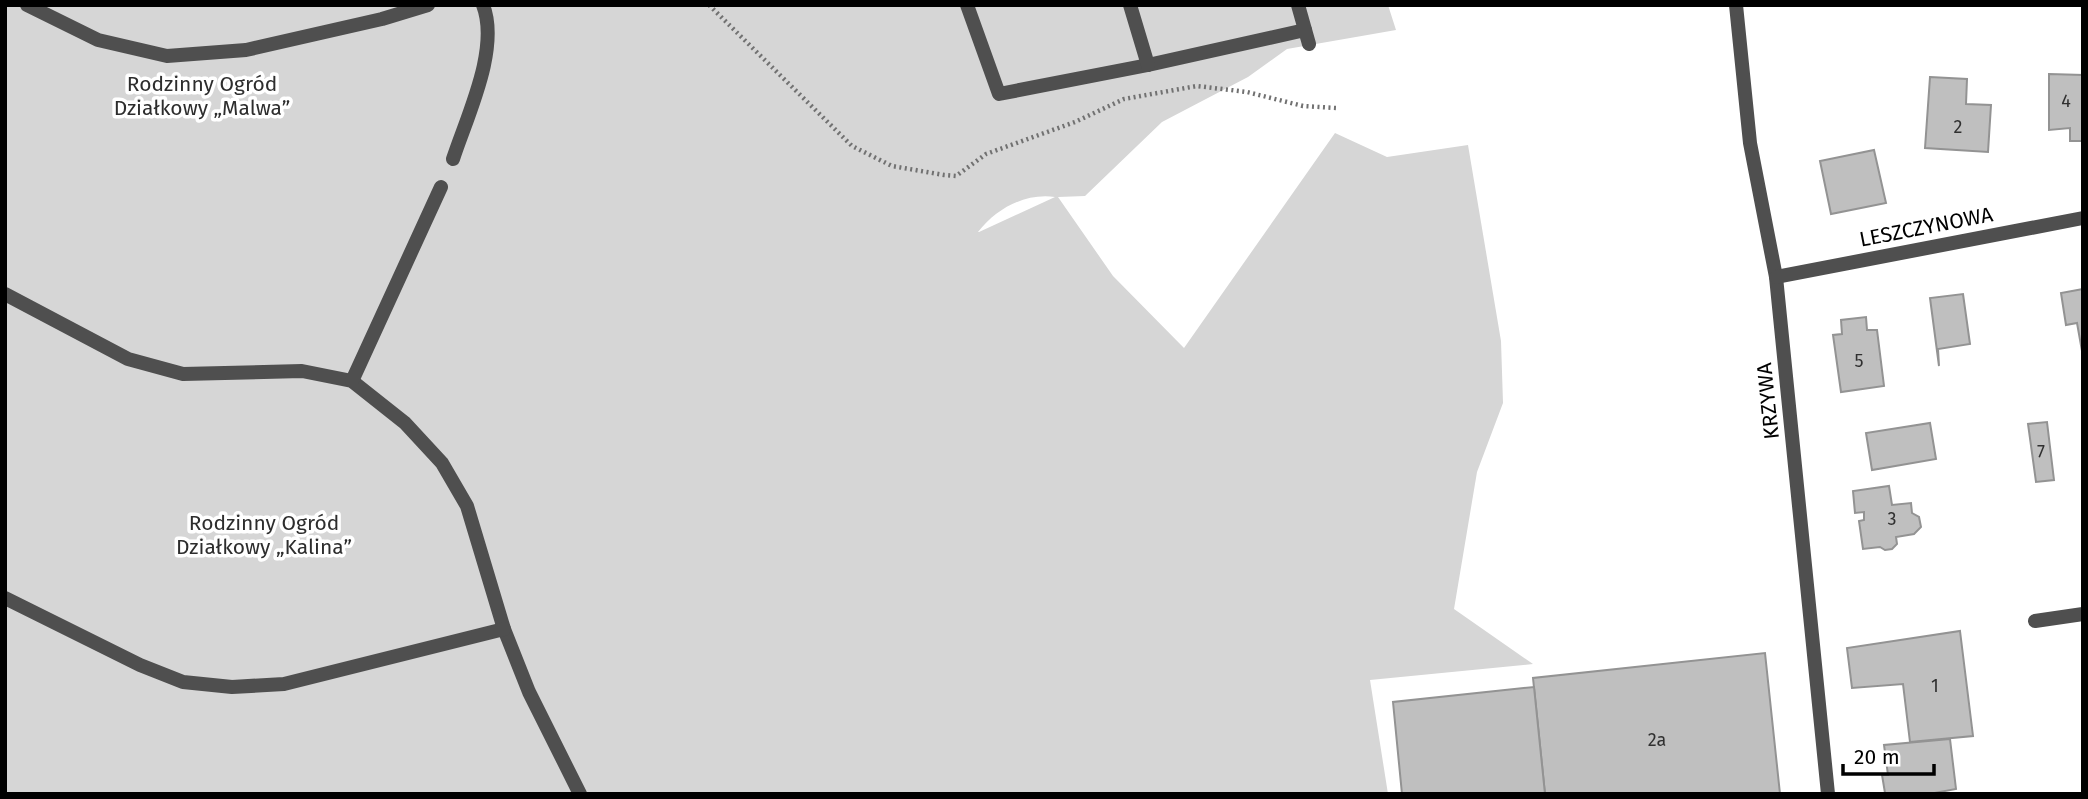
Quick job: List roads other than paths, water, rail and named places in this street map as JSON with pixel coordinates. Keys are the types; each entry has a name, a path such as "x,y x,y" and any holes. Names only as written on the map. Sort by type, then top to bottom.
{"street":[{"path":"27,5 98,40 167,56 246,50 382,19 428,5"},
{"path":"453,159 487,55 488,20 483,5"},
{"path":"967,5 999,93 1307,37 1297,5"},
{"path":"1130,5 1148,65"},
{"name":"KRZYWA","path":"1736,5 1750,143 1776,277 1828,794"},
{"path":"352,381 441,187"},
{"name":"LESZCZYNOWA","path":"1776,277 2083,218"},
{"path":"5,294 128,359 183,374 302,371 352,381 405,423 442,463 467,506 504,629 529,692 580,794"},
{"path":"5,598 140,666 183,682 232,687 284,684 504,629"},
{"path":"2035,621 2083,614"}],"park label":[{"name":"Rodzinny Ogród Działkowy „Malwa”","path":"202,96"},
{"name":"Rodzinny Ogród Działkowy „Kalina”","path":"264,535"}]}
